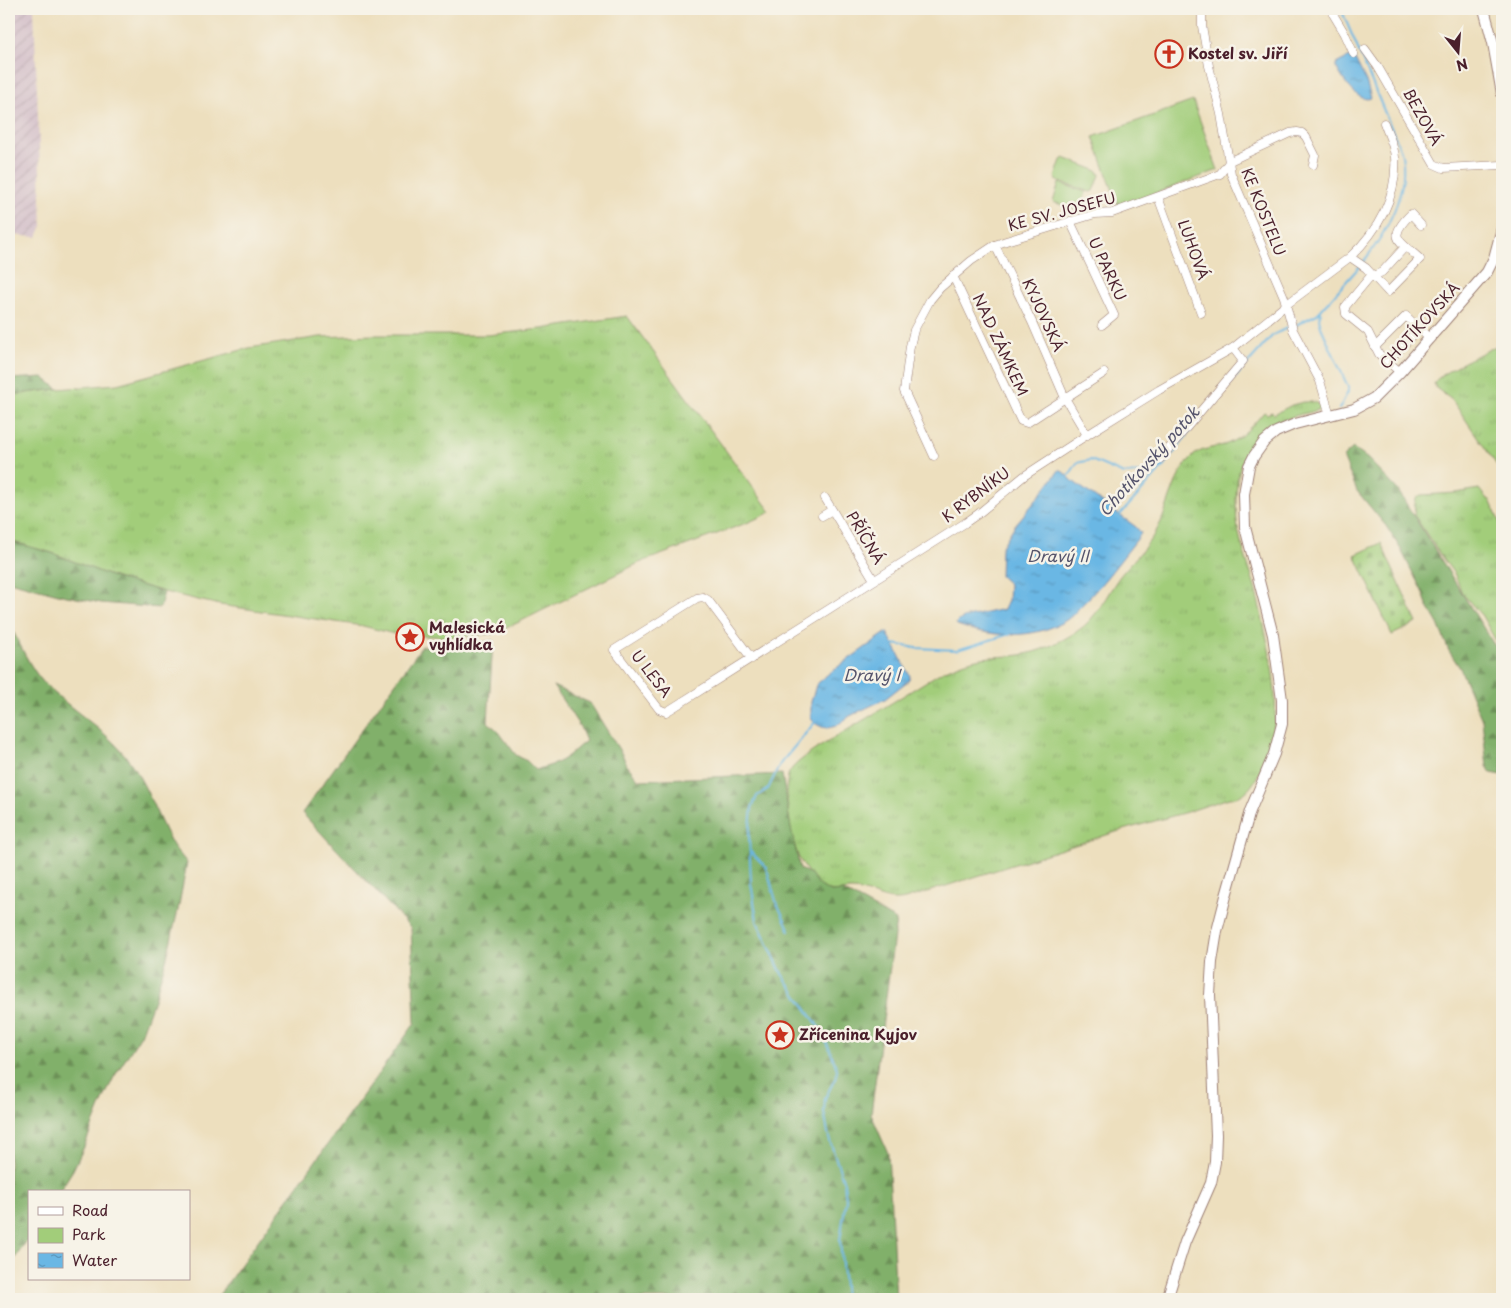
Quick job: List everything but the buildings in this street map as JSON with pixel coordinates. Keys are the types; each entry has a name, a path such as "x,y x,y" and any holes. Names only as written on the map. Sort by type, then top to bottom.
{"street":[{"name":"KE KOSTELU","path":"1202,9 1202,26 1209,66 1220,109 1232,174 1286,305 1293,330 1320,381 1330,415"},
{"path":"1330,9 1346,34 1354,54"},
{"path":"1484,9 1493,42 1502,94"},
{"name":"BEZOVÁ","path":"1365,49 1378,67 1434,164 1443,168 1502,165"},
{"name":"K RYBNÍKU","path":"752,659 978,514 1024,476 1087,435 1159,390 1233,348 1286,305 1353,260 1390,202 1395,157 1384,123"},
{"name":"KE SV. JOSEFU","path":"934,456 904,391 910,346 914,330 930,300 953,276 972,261 995,245 1095,214 1112,213 1220,174 1230,161 1290,133 1297,132 1306,137 1315,155 1313,165"},
{"name":"LUHOVÁ","path":"1158,197 1201,313"},
{"path":"1353,260 1366,268 1388,292 1420,260 1401,244 1397,237 1398,230 1411,214 1421,224"},
{"name":"U PARKU","path":"1070,221 1114,315 1102,325"},
{"name":"CHOTÍKOVSKÁ","path":"1167,1299 1186,1242 1211,1183 1215,1162 1210,996 1212,962 1217,931 1250,811 1274,754 1282,724 1282,700 1274,635 1245,527 1244,494 1249,466 1264,442 1276,432 1295,424 1354,409 1369,402 1382,391 1430,339 1487,272 1494,258 1502,228"},
{"name":"KYJOVSKÁ","path":"995,245 1032,322 1065,398 1087,435"},
{"path":"1400,372 1379,354 1368,332 1346,314 1345,309 1351,299 1372,276 1382,272 1405,247"},
{"name":"NAD ZÁMKEM","path":"953,276 1021,421 1024,423 1065,398"},
{"path":"1375,347 1406,316 1430,339"},
{"path":"1388,361 1419,329"},
{"path":"1160,459 1243,361 1233,348"},
{"path":"1065,398 1104,373"},
{"name":"PŘÍČNÁ","path":"826,498 874,580"},
{"name":"PŘÍČNÁ","path":"822,516 832,510"},
{"name":"U LESA","path":"703,597 708,600 752,659 666,712 659,709 614,650 697,598 703,597"}],"shaded area":[{"path":"9,9 34,9 42,226 37,237 9,235"}],"green space":[{"path":"1193,101 1218,170 1119,207 1093,137"},
{"path":"1064,158 1098,171 1100,175 1094,191 1090,192 1057,181 1055,177 1061,160"},
{"path":"1059,183 1086,192 1080,211 1053,202"},
{"path":"627,316 771,512 639,563 493,634 454,637 398,635 363,626 220,605 116,578 52,553 9,541 9,395 117,384 249,348 320,337 488,335"},
{"path":"1502,343 1502,476 1496,464 1452,400 1436,388 1434,383 1438,378 1455,367"},
{"path":"43,377 58,389 9,395 9,379"},
{"path":"1303,402 1314,402 1321,406 1320,409 1281,422 1268,429 1256,439 1243,459 1238,476 1236,504 1238,530 1254,584 1266,636 1275,693 1274,726 1266,756 1257,778 1246,792 1236,797 1119,831 905,899 891,900 865,892 850,890 831,891 824,889 817,883 800,860 791,829 787,788 790,771 794,766 822,746 943,671 977,659 1015,656 1034,652 1056,643 1083,627 1095,614 1120,576 1153,536 1161,522 1181,471 1192,457 1199,452 1227,444 1238,438 1264,412 1267,414 1272,412 1274,414"},
{"path":"1353,448 1368,459 1397,489 1493,643 1502,654 1502,775 1491,773 1487,766 1482,720 1460,668 1449,651 1422,591 1400,548 1386,526 1357,491 1343,457"},
{"path":"1479,489 1490,500 1502,528 1502,652 1482,616 1462,593 1455,575 1414,515 1416,498 1421,495 1456,493"},
{"path":"9,541 52,553 116,578 164,592 160,608 101,603 9,581"},
{"path":"1381,543 1417,623 1392,635 1355,555"},
{"path":"9,624 29,662 44,683 105,735 124,754 144,785 173,845 187,863 167,957 141,1035 114,1077 84,1147 60,1190 28,1190 28,1239 9,1268"},
{"path":"493,640 488,722 499,732 516,755 527,761 536,770 564,759 586,741 580,727 553,686 590,703 626,764 639,780 782,774 800,869 811,874 818,884 830,892 843,891 896,920 871,1114 888,1153 896,1299 216,1299 415,1023 411,928 302,813 422,646 464,646"}],"water":[{"path":"1353,55 1366,81 1371,98 1361,97 1350,88 1336,67 1336,64"},
{"name":"Dravý II","path":"1060,469 1074,482 1136,527 1141,533 1138,538 1102,583 1074,614 1065,621 1039,631 1012,635 984,632 957,625 956,623 963,618 1004,609 1008,601 1009,584 1000,576 1001,548 1015,525"},
{"name":"Dravý I","path":"887,632 910,676 909,680 885,699 850,716 836,726 828,728 816,724 811,719 811,702 816,685 828,674"}],"waterway":[{"name":"Chotíkovský potok","path":"1341,9 1401,151 1403,166 1403,180 1388,225 1363,262"},
{"name":"Chotíkovský potok","path":"1294,326 1317,314 1360,266"},
{"path":"1321,312 1319,318 1321,327 1348,387 1348,392 1339,409"},
{"name":"Chotíkovský potok","path":"1120,515 1164,466 1199,419 1273,335 1289,327"},
{"path":"1068,477 1077,463 1091,460 1124,474 1148,472 1163,466"},
{"name":"Chotíkovský potok","path":"893,644 917,648 957,650 1010,634"},
{"name":"Chotíkovský potok","path":"816,721 780,764 768,789 757,796 752,808 749,835 751,883 757,921 782,974 817,1024 837,1069 836,1077 825,1098 824,1112 829,1138 844,1183 846,1200 840,1240 845,1299"},
{"path":"751,852 765,866 776,901 790,931"}],"place":[{"name":"Kostel sv. Jiří","path":"1169,54"},
{"name":"Malesická vyhlídka","path":"410,637"},
{"name":"Zřícenina Kyjov","path":"780,1035"}]}
